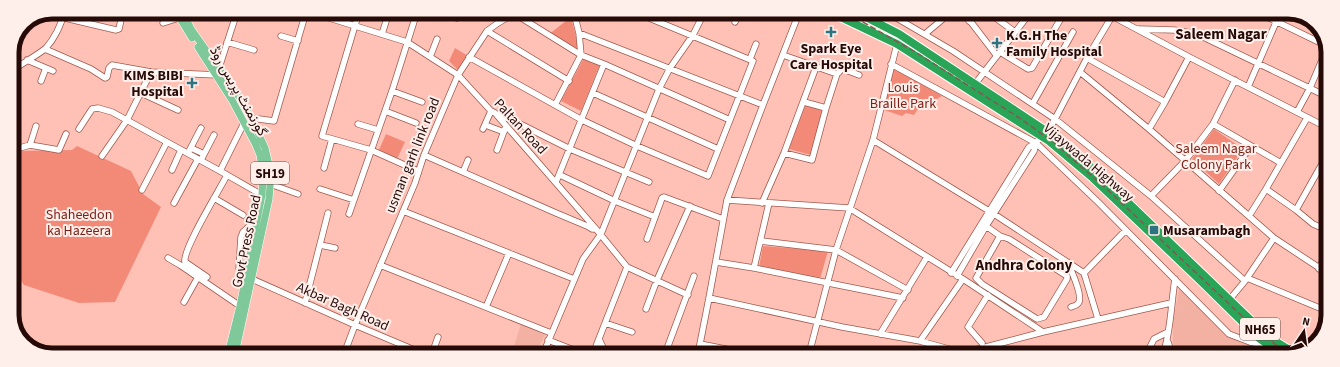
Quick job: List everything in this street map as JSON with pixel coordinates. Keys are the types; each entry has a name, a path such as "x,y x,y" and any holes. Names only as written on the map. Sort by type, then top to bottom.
{"highway":[{"name":"Vijaywada Highway","path":"845,19 897,44 1042,137 1070,147 1268,337 1286,348"},
{"name":"Vijaywada Highway","path":"870,19 899,34 975,84 1079,167 1178,259 1258,338 1270,347"},
{"path":"1079,167 1084,160"}],"main road":[{"name":"Govt Press Road","path":"184,19 218,71 242,101 265,148 270,169 269,199 249,279 236,348"},
{"name":"گورنمنٹ پریس روڈ","path":"218,71 255,143 260,155 263,178 262,195 257,219 249,279 240,306 230,348"}],"street":[{"path":"20,64 45,48 57,33 62,19"},
{"path":"78,19 116,30 121,27 122,19"},
{"path":"163,23 171,19"},
{"path":"45,48 91,69 105,78 107,77 109,68 112,65 151,72 218,71 235,19"},
{"path":"251,118 274,121 304,19"},
{"name":"Paltan Road","path":"334,19 407,42 458,75 500,119 556,182 601,234 627,267 688,294"},
{"path":"357,19 322,136 371,150 418,171"},
{"path":"382,34 387,19"},
{"path":"349,214 392,91 415,19"},
{"name":"usman garh link road","path":"346,348 458,75 487,31 505,19"},
{"path":"525,19 581,55 730,120"},
{"path":"555,105 569,81 581,55 579,33 576,19"},
{"path":"469,57 582,120 637,146 708,176 753,61 652,19"},
{"path":"545,348 583,259 601,234 659,89 670,68 693,35 701,19"},
{"path":"699,348 727,200 797,19"},
{"path":"899,19 953,51 1056,119 1151,196 1246,279 1321,309"},
{"path":"925,34 942,19"},
{"path":"997,19 1015,32"},
{"path":"975,84 1025,19"},
{"path":"970,20 998,54 1028,69 1032,68 1059,19"},
{"path":"954,274 991,213 1042,137 1056,119 1087,58 1110,19"},
{"path":"1121,19 1136,29 1189,57 1321,125"},
{"path":"1272,19 1320,43"},
{"path":"1248,87 1277,21"},
{"path":"1136,29 1174,30 1197,34 1321,93"},
{"path":"487,31 569,81"},
{"path":"1033,103 1073,32"},
{"path":"579,33 763,105"},
{"path":"281,36 298,41"},
{"path":"430,57 437,39"},
{"path":"227,42 254,50"},
{"path":"750,59 756,44"},
{"path":"810,348 836,250 873,140 897,44"},
{"path":"784,55 838,74"},
{"path":"1149,129 1166,102 1189,57"},
{"path":"1087,58 1166,102"},
{"path":"27,60 53,70"},
{"path":"1297,112 1310,88 1321,61"},
{"path":"556,182 604,64"},
{"path":"891,64 1042,137 1126,230 1229,334 1250,342 1270,347"},
{"path":"762,203 784,153 816,67"},
{"path":"41,81 46,68"},
{"path":"784,153 812,160 826,108 838,74 843,69 859,74"},
{"path":"102,156 127,120 151,72"},
{"path":"1080,72 1149,129 1274,238 1319,269 1321,264"},
{"path":"1151,196 1185,161 1213,124 1235,80"},
{"path":"392,91 422,102"},
{"path":"141,93 178,110"},
{"path":"593,93 718,149"},
{"path":"804,102 826,108"},
{"path":"79,129 92,109 98,108 112,112 181,150 204,154"},
{"path":"385,111 416,123"},
{"path":"504,132 486,128 493,112 570,149 649,182"},
{"path":"1249,216 1266,190 1307,118"},
{"path":"495,129 500,119"},
{"path":"220,171 244,123"},
{"path":"358,124 378,130"},
{"path":"1213,124 1281,163"},
{"path":"30,145 36,126"},
{"path":"496,150 506,126"},
{"path":"189,151 201,128"},
{"path":"19,148 30,145 59,150 66,134"},
{"path":"174,203 214,135"},
{"path":"324,168 332,139"},
{"path":"873,140 991,213 1072,268 1084,273"},
{"path":"142,190 167,142"},
{"path":"1219,191 1251,146"},
{"path":"172,170 181,150"},
{"path":"189,151 199,160 262,195"},
{"path":"424,155 592,229 596,229"},
{"path":"463,172 468,160"},
{"path":"1296,210 1320,168"},
{"path":"560,175 615,201 655,217"},
{"path":"207,277 185,262 184,259 190,244 227,176"},
{"path":"270,184 298,194"},
{"path":"320,188 354,200"},
{"path":"1266,190 1296,210 1313,224 1321,227"},
{"path":"647,239 662,198 664,197 723,219"},
{"path":"214,198 243,215"},
{"path":"727,200 849,208 963,279 1044,332"},
{"path":"754,268 769,203"},
{"path":"646,309 657,280 690,206"},
{"path":"402,211 574,279"},
{"path":"305,303 328,213"},
{"path":"954,274 986,226 991,213"},
{"path":"249,279 240,273 239,268 241,237 257,219"},
{"path":"986,226 1067,276"},
{"path":"1084,273 1126,230"},
{"path":"1000,236 976,278 982,284 1037,319 1044,317 1068,278 1067,276 1072,268"},
{"path":"1230,299 1246,279 1274,238"},
{"path":"761,241 836,250 908,290"},
{"path":"320,245 335,248"},
{"path":"486,307 509,253"},
{"path":"880,334 927,257"},
{"path":"168,258 240,306"},
{"path":"716,262 827,282 903,298"},
{"path":"380,265 551,333"},
{"path":"595,348 627,267"},
{"path":"1071,307 1076,306 1080,299 1072,268"},
{"path":"1084,273 1098,319"},
{"path":"667,348 694,276"},
{"path":"184,302 198,277"},
{"name":"Akbar Bagh Road","path":"249,279 410,348"},
{"path":"920,341 963,279"},
{"path":"1166,348 1175,279"},
{"path":"982,343 968,327 988,295"},
{"path":"709,298 817,322 920,341 945,348"},
{"path":"982,348 1098,319 1171,303"},
{"path":"605,323 632,332"},
{"path":"1150,348 1154,339 1168,332"},
{"path":"434,348 438,337"},
{"path":"599,339 603,348"},
{"path":"548,340 569,348"},
{"path":"1167,342 1169,348"},
{"path":"700,344 720,348"}],"shaded area":[{"path":"1179,289 1253,348 1174,348 1173,322"},
{"path":"521,324 545,335 538,348 513,348"}],"green space":[{"path":"568,19 572,19 579,49 548,35"},
{"path":"455,48 468,56 458,70 449,61"},
{"path":"584,58 600,64 581,111 561,101"},
{"name":"Louis Braille Park","path":"893,68 942,96 932,102 930,101 923,110 918,109 914,115 906,113 902,116 881,109"},
{"path":"806,104 823,109 811,155 789,149"},
{"name":"Saleem Nagar Colony Park","path":"1214,129 1243,149 1219,184 1192,159"},
{"path":"386,134 405,142 397,159 378,152"},
{"name":"Shaheedon ka Hazeera","path":"77,146 131,171 143,194 161,207 115,302 79,303 24,285 19,278 19,151 72,150"},
{"path":"763,246 828,251 820,279 759,267"}],"railway":[{"path":"858,19 917,53 1018,117 1052,141 1111,193 1259,332 1280,348"}],"place":[{"name":"Spark Eye Care Hospital","path":"831,32"},
{"name":"K.G.H The Family Hospital","path":"997,43"},
{"name":"KIMS BIBI Hospital","path":"192,83"},
{"name":"Musarambagh","path":"1154,230"}],"district":[{"name":"Saleem Nagar","path":"1221,34"},
{"name":"Andhra Colony","path":"1024,265"}]}
